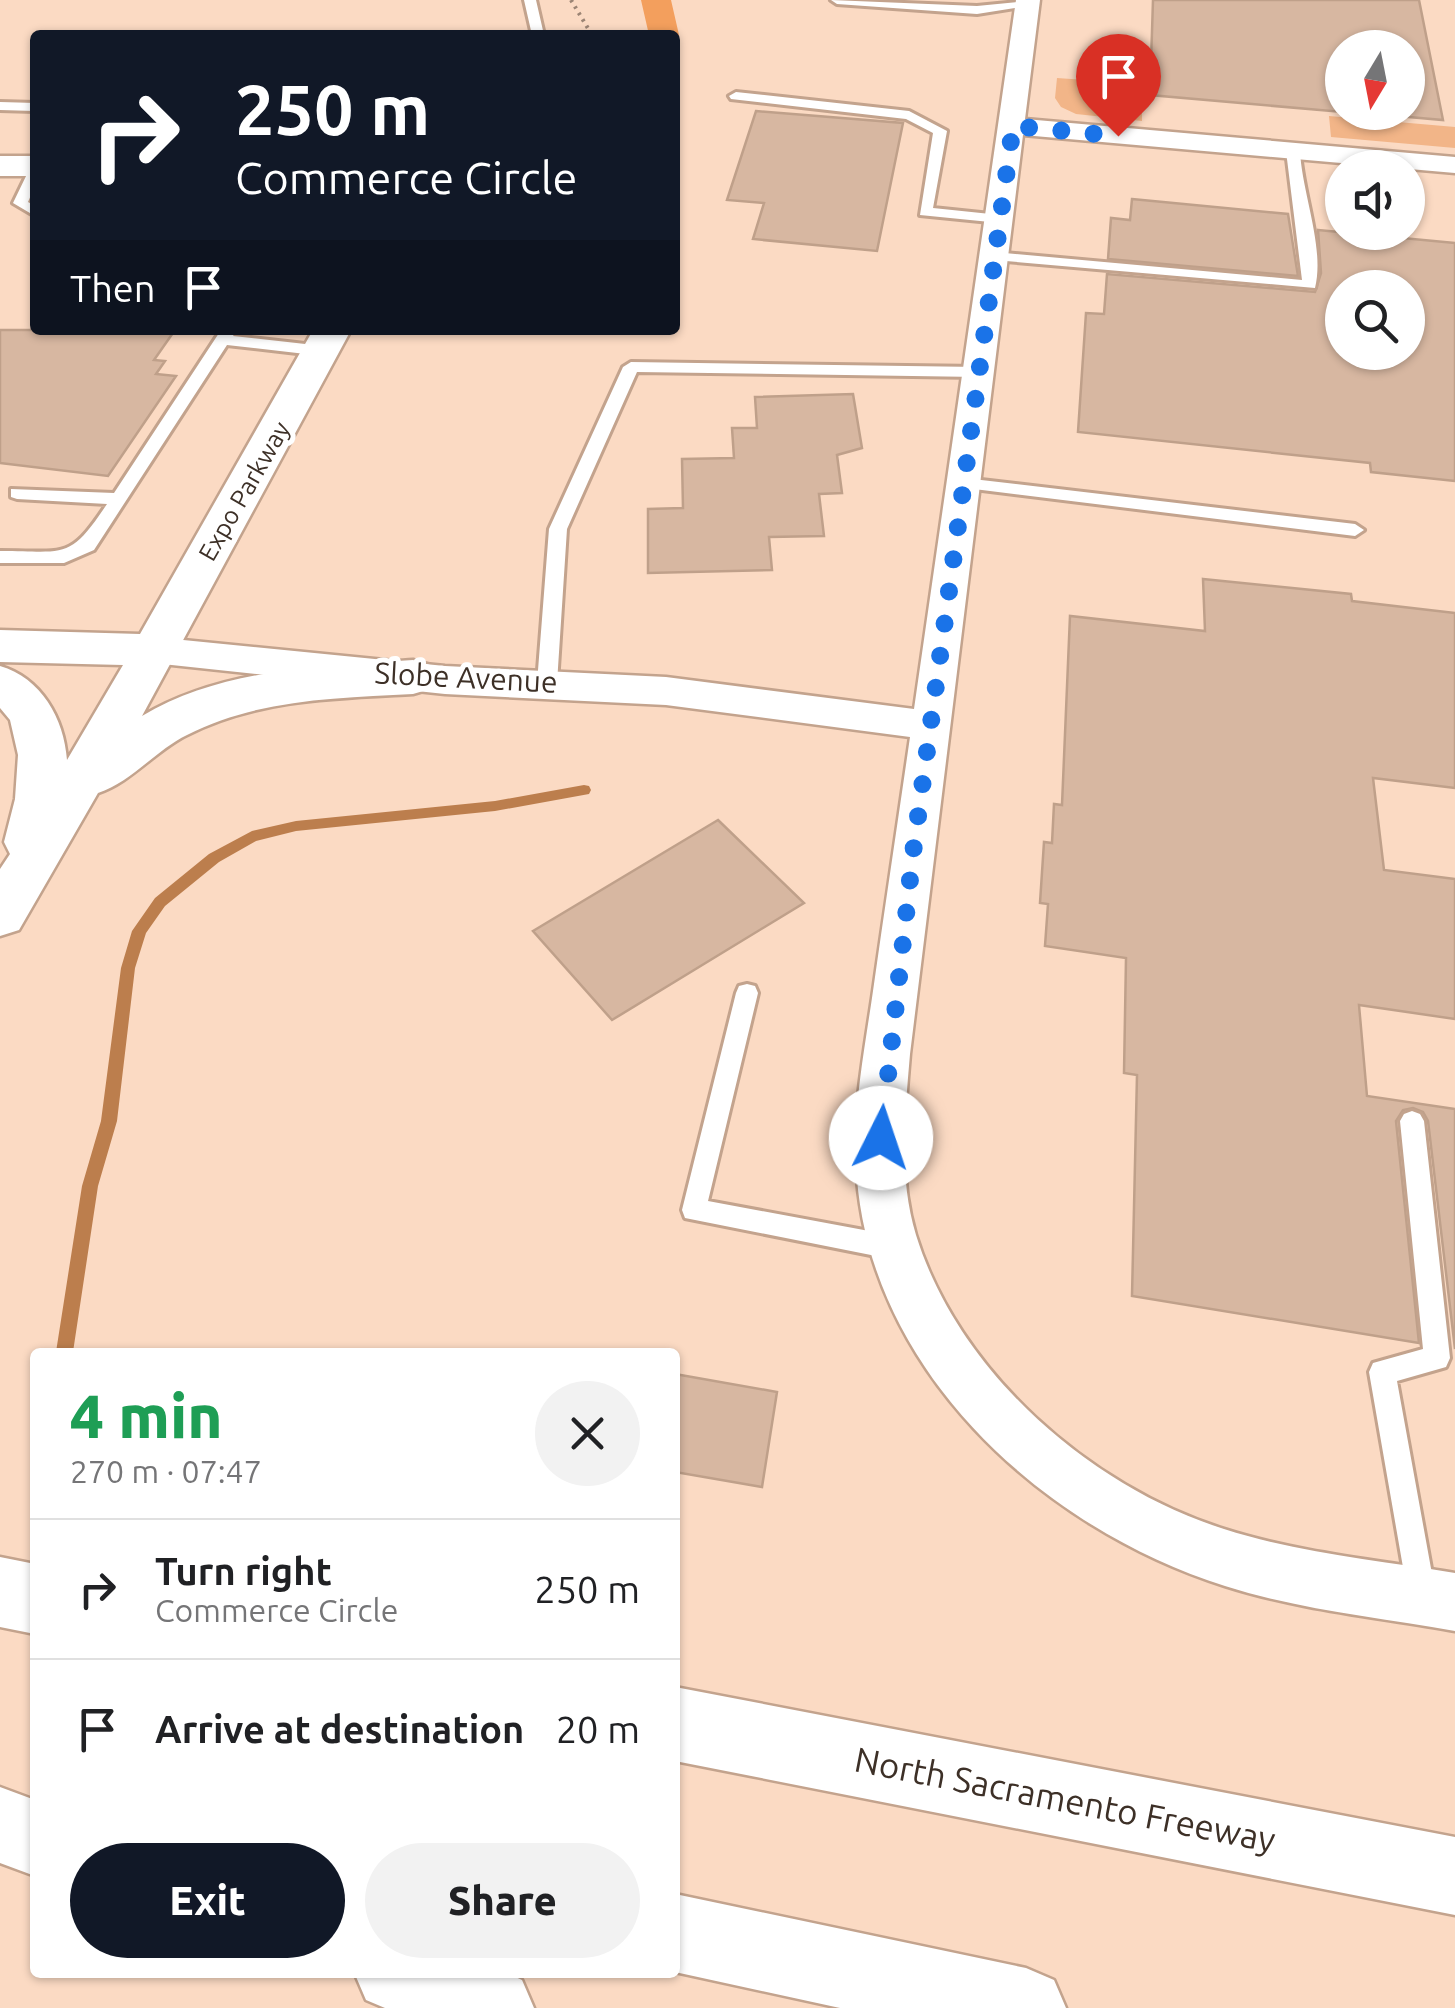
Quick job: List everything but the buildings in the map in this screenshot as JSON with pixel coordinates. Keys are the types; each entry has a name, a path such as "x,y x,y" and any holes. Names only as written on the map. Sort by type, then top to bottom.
{"main road":[{"path":"0,166 30,169"},
{"name":"Expo Parkway","path":"76,791 327,340"},
{"name":"Slobe Avenue","path":"0,646 153,650"},
{"path":"8,902 76,791 115,756 151,732 213,702 254,690 413,677"},
{"path":"0,683 15,692 26,707 38,726 43,748 44,782 8,902"},
{"path":"0,1592 30,1598"},
{"name":"North Sacramento Freeway","path":"680,1725 1455,1876"},
{"path":"0,1790 30,1796"},
{"path":"0,1825 30,1836"},
{"path":"680,1934 1026,2008"},
{"path":"411,1978 494,2008"}],"street":[{"path":"1028,2 882,1110 880,1166 896,1248 927,1322 967,1382 1028,1446 1102,1503 1196,1547 1282,1571 1439,1599"},
{"path":"1013,126 1455,165"},
{"name":"Slobe Avenue","path":"153,650 413,677 666,691 930,725"}],"lane":[{"path":"530,0 537,30"},
{"path":"836,0 978,10 1028,2"},
{"path":"736,96 909,115 940,131 925,212 997,238 1310,285 1304,216 1294,179 1294,152"},
{"path":"0,106 30,107"},
{"path":"20,203 30,180"},
{"path":"0,207 20,203 30,209"},
{"path":"0,557 64,556 88,546 226,335 327,340"},
{"path":"546,683 558,528 631,366 979,372"},
{"path":"964,483 1355,530"},
{"path":"17,493 119,499"},
{"path":"747,993 694,1210 896,1248"},
{"path":"1412,1121 1436,1358 1382,1372 1439,1599"}],"path":[{"path":"571,0 589,30"}],"shaded area":[{"path":"1057,78 1142,84 1142,121 1076,114 1061,107 1055,98"},
{"path":"1425,124 1455,127 1455,148 1331,137 1330,130 1425,130"}],"waterway":[{"path":"656,0 663,30"},
{"path":"65,1348 90,1186 109,1121 128,968 139,931 160,902 214,858 252,836 296,826 495,806 584,790"}],"route":[{"path":"881,1138 913,853 1013,126 1118,136"}]}
